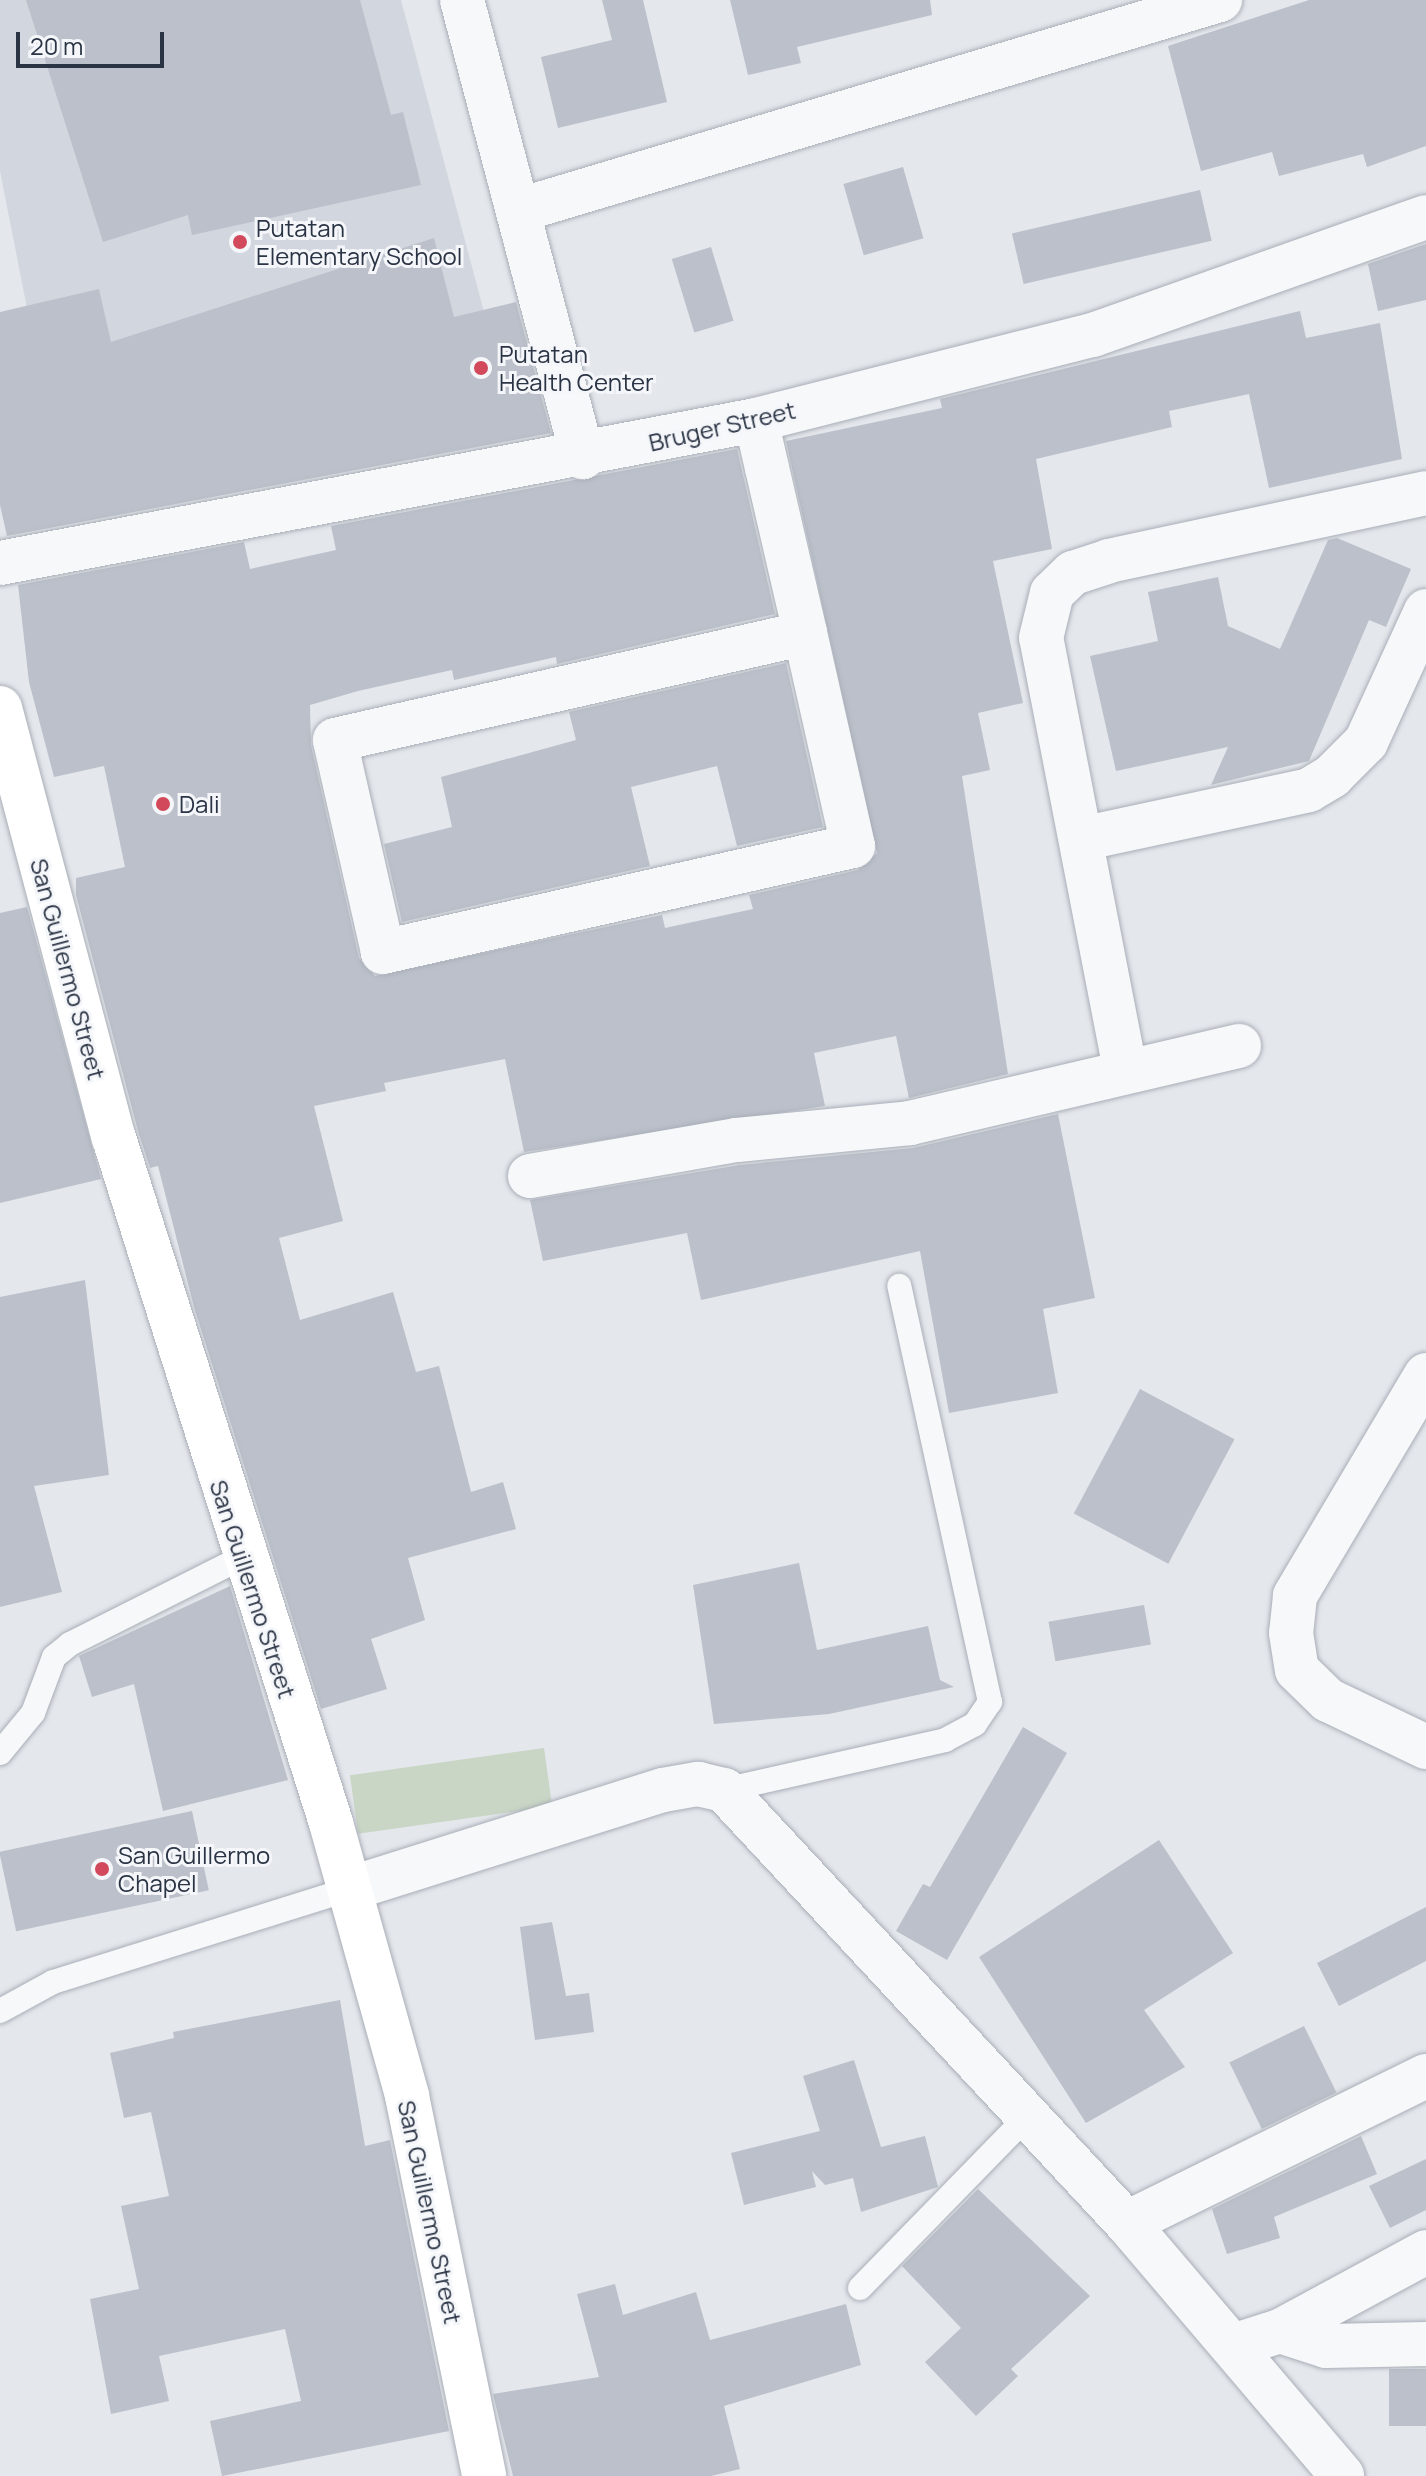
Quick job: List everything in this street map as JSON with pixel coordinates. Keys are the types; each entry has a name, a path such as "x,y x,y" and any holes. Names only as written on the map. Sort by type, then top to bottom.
{"main road":[{"name":"San Guillermo Street","path":"0,708 114,1138 241,1558 349,1889 407,2096 484,2476"}],"street":[{"path":"462,0 583,457"},
{"path":"520,210 1220,0"},
{"name":"Bruger Street","path":"0,563 583,457 756,420 1093,335 1426,217"},
{"path":"756,420 805,633 853,846 383,952 335,740 805,633"},
{"path":"1125,1069 1041,638 1052,593 1073,573 1109,561 1426,493"},
{"path":"1081,839 1295,794 1332,776 1366,742 1426,611"},
{"path":"530,1176 763,1136 910,1123 1125,1069 1239,1046"},
{"path":"1426,1375 1295,1596 1291,1633 1297,1670 1328,1700 1426,1747"},
{"path":"349,1889 663,1790 698,1784 724,1790 1127,2223 1236,2345 1342,2476"},
{"path":"1127,2223 1426,2076"},
{"path":"1236,2345 1280,2331 1426,2252"},
{"path":"1280,2331 1326,2346 1426,2344"}],"lane":[{"path":"724,1790 945,1740 975,1724 990,1702 899,1286"},
{"path":"0,1753 33,1713 54,1657 70,1644 241,1558"},
{"path":"0,2011 53,1982 349,1889"},
{"path":"860,2288 1029,2115"}],"shaded area":[{"name":"Putatan Elementary School","path":"0,0 401,0 484,312 53,440 0,171"}],"green space":[{"path":"544,1748 552,1806 358,1834 350,1775"}],"building":[{"path":"26,0 360,0 391,115 403,112 421,185 192,235 188,215 103,242"},
{"path":"602,0 643,0 667,102 558,128 541,57 612,40"},
{"path":"730,0 930,0 932,15 797,47 801,63 748,75"},
{"path":"1309,0 1426,0 1426,146 1367,167 1363,154 1279,176 1272,152 1201,171 1168,46"},
{"path":"903,167 923,238 864,255 843,184"},
{"path":"1200,190 1212,241 1024,284 1012,233"},
{"path":"434,238 454,317 516,302 551,433 7,536 0,505 0,312 99,289 111,342"},
{"path":"1426,244 1426,300 1378,311 1368,264"},
{"path":"711,247 734,321 694,333 672,259"},
{"path":"1300,311 1306,338 1380,323 1402,459 1269,488 1249,394 1169,411 1172,427 1036,459 1052,549 993,561 1023,703 978,713 990,770 962,776 1008,1074 909,1098 896,1036 814,1053 825,1106 524,1152 505,1059 384,1083 386,1091 314,1106 343,1221 279,1238 300,1320 393,1292 416,1372 439,1366 471,1492 503,1482 516,1529 408,1558 425,1620 371,1639 387,1689 321,1709 194,1307 158,1166 150,1168 138,1131 76,895 76,878 125,867 104,766 54,777 29,682 18,585 244,542 250,569 336,550 331,526 737,449 775,614 557,664 556,657 454,680 452,670 310,705 311,745 359,958 375,976 662,915 665,928 753,909 749,895 858,870 877,853 786,441 942,408 940,399"},
{"path":"1337,538 1411,569 1386,627 1369,620 1309,761 1211,785 1228,747 1116,771 1090,656 1158,641 1148,592 1218,577 1228,626 1280,649 1328,540"},
{"path":"786,663 823,827 737,846 717,766 631,787 650,866 402,922 384,844 452,827 441,777 576,740 569,712"},
{"path":"27,907 101,1179 0,1203 0,913"},
{"path":"1058,1114 1095,1298 1043,1309 1058,1393 949,1413 920,1251 701,1300 687,1233 543,1261 530,1200 740,1165 913,1148"},
{"path":"85,1280 109,1475 34,1486 62,1592 0,1607 0,1297"},
{"path":"1140,1389 1234,1439 1168,1564 1074,1513"},
{"path":"799,1563 817,1650 928,1626 940,1680 954,1687 829,1714 714,1724 693,1585"},
{"path":"230,1586 288,1780 163,1811 134,1684 92,1697 79,1656"},
{"path":"1144,1605 1151,1644 1055,1661 1048,1622"},
{"path":"1023,1727 1067,1753 947,1960 896,1931 923,1884 930,1887"},
{"name":"San Guillermo Chapel","path":"192,1811 209,1890 16,1931 0,1852"},
{"path":"1159,1840 1233,1953 1144,2010 1185,2067 1086,2123 979,1957"},
{"path":"1426,1907 1426,1961 1339,2006 1317,1963"},
{"path":"552,1922 566,1996 589,1993 594,2032 535,2040 520,1927"},
{"path":"340,2000 365,2146 390,2140 449,2431 222,2476 210,2421 301,2401 285,2329 159,2356 169,2401 111,2414 90,2299 139,2289 121,2206 169,2196 151,2112 124,2118 110,2053 174,2038 173,2032"},
{"path":"1304,2026 1336,2093 1262,2129 1229,2062"},
{"path":"854,2060 881,2147 925,2136 938,2187 861,2212 853,2178 825,2185 812,2171 816,2187 744,2205 731,2153 820,2131 803,2076"},
{"path":"1361,2136 1377,2174 1274,2217 1280,2238 1227,2254 1212,2209"},
{"path":"1426,2159 1426,2210 1390,2228 1369,2186"},
{"path":"978,2189 1090,2296 1011,2369 1018,2376 976,2416 925,2362 961,2328 902,2266"},
{"path":"615,2284 623,2315 696,2292 710,2340 846,2304 861,2365 724,2406 740,2469 711,2476 513,2476 493,2394 599,2377 577,2294"},
{"path":"1389,2369 1426,2369 1426,2426 1389,2426"}],"place":[{"name":"Putatan Elementary School","path":"240,242"},
{"name":"Putatan Health Center","path":"481,368"},
{"name":"Dali","path":"163,804"},
{"name":"San Guillermo Chapel","path":"102,1869"}]}
